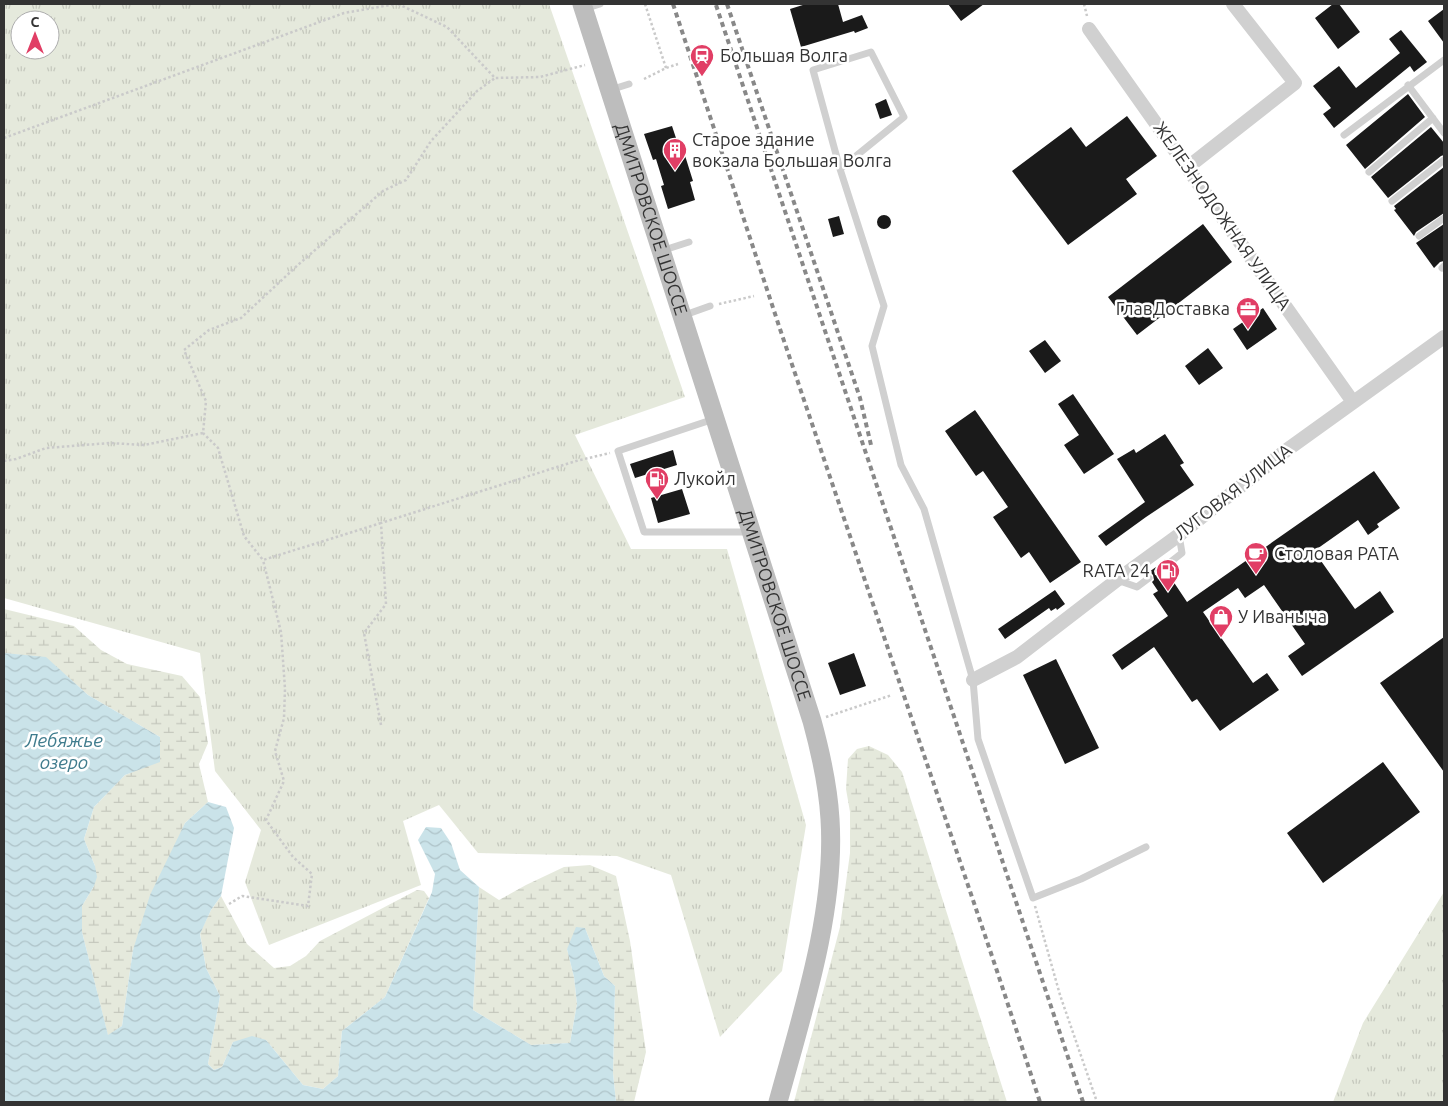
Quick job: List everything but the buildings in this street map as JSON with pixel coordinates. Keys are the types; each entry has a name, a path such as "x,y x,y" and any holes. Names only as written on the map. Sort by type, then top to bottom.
{"main road":[{"name":"ДМИТРОВСКОЕ ШОССЕ","path":"588,5 600,62 812,721 828,790 830,820 829,877 820,936 778,1102"}],"street":[{"path":"1188,167 1295,83 1233,4"},
{"name":"ЖЕЛЕЗНОДОЖНАЯ УЛИЦА","path":"1089,29 1354,402"},
{"name":"ЛУГОВАЯ УЛИЦА","path":"973,680 1017,657 1179,535 1284,452 1444,337"}],"lane":[{"path":"840,169 904,117 871,52 813,70 840,169 884,306 872,346 901,465 924,508 973,680 978,739 1033,898 1081,879 1146,847"},
{"path":"1344,135 1408,85 1421,79 1444,60"},
{"path":"609,90 629,84"},
{"path":"1408,85 1444,133"},
{"path":"1369,172 1433,118"},
{"path":"1392,202 1444,160"},
{"path":"1419,236 1444,218"},
{"path":"661,251 689,242"},
{"path":"682,316 710,306"},
{"path":"715,418 618,451 644,532 752,532"},
{"path":"1159,571 1182,553 1179,535"},
{"path":"1117,580 1137,587 1149,578"}],"path":[{"path":"4,138 344,14 397,4 447,27 495,78"},
{"path":"645,4 666,68"},
{"path":"203,433 206,401 184,350 209,330 241,318 299,264 383,191 406,180 431,141 477,91 495,78 540,77 600,62"},
{"path":"644,79 678,64"},
{"path":"710,306 754,296"},
{"path":"4,461 16,459 46,448 110,443 144,445 203,433"},
{"path":"203,433 218,448 244,536 263,560 281,632 285,688 284,718 275,751 284,781 266,820 293,857 312,874 308,906 242,896 229,904"},
{"path":"263,560 576,461 618,451"},
{"path":"381,523 386,604 364,633 381,725"},
{"path":"812,721 892,694"},
{"path":"1033,898 1060,995 1097,1102"}],"green space":[{"path":"4,4 549,4 685,397 575,435 631,549 727,549 806,825 782,971 720,1037 671,875 617,856 478,853 439,805 403,821 421,885 269,945 245,882 261,830 215,771 200,653 4,598"},
{"path":"4,609 74,626 101,650 127,664 182,676 200,697 208,743 199,764 208,802 185,823 133,950 122,1026 108,1036 82,932 82,906 94,886 95,866 84,839 94,807 125,775 160,761 160,737 88,695 46,658 4,653"},
{"path":"869,746 888,755 902,772 1007,1102 794,1102 840,927 850,853 850,812 846,789 848,759 857,749"},
{"path":"590,865 616,876 630,941 646,1052 634,1102 616,1102 613,1073 615,986 604,976 585,928 567,949 574,977 577,1004 570,1043 531,1045 473,1010 479,887 499,900 564,867"},
{"path":"417,890 424,891 429,898 385,997 342,1031 338,1076 323,1089 303,1085 266,1040 233,1042 222,1067 214,1070 208,1064 220,996 206,968 200,933 211,910 221,896 247,944 274,968 290,966 306,956 320,941"},
{"path":"1444,892 1444,1102 1333,1102 1363,1023"}],"water":[{"name":"Лебяжье озеро","path":"4,653 46,657 88,695 160,737 160,762 125,775 94,807 84,839 95,866 97,877 82,906 82,932 108,1035 122,1026 133,950 150,895 185,823 208,802 226,807 234,828 221,896 211,910 200,934 206,968 220,996 208,1064 214,1070 222,1067 233,1042 252,1036 266,1040 303,1085 323,1089 338,1076 342,1031 385,997 432,892 435,874 418,840 426,827 441,828 451,843 460,870 479,887 473,1010 531,1045 570,1043 577,1004 574,977 567,949 576,927 585,928 604,976 615,986 613,1073 616,1102 4,1102"}],"railway":[{"path":"673,4 780,329 1040,1102"},
{"path":"727,4 860,398 871,445"},
{"path":"716,5 1083,1102"}],"place":[{"name":"Большая Волга","path":"702,77"},
{"name":"Старое здание вокзала Большая Волга","path":"675,171"},
{"name":"ГлавДоставка","path":"1248,330"},
{"name":"Лукойл","path":"657,500"},
{"name":"Столовая РАТА","path":"1256,575"},
{"name":"RATA 24","path":"1168,592"},
{"name":"У Иваныча","path":"1221,638"}]}
